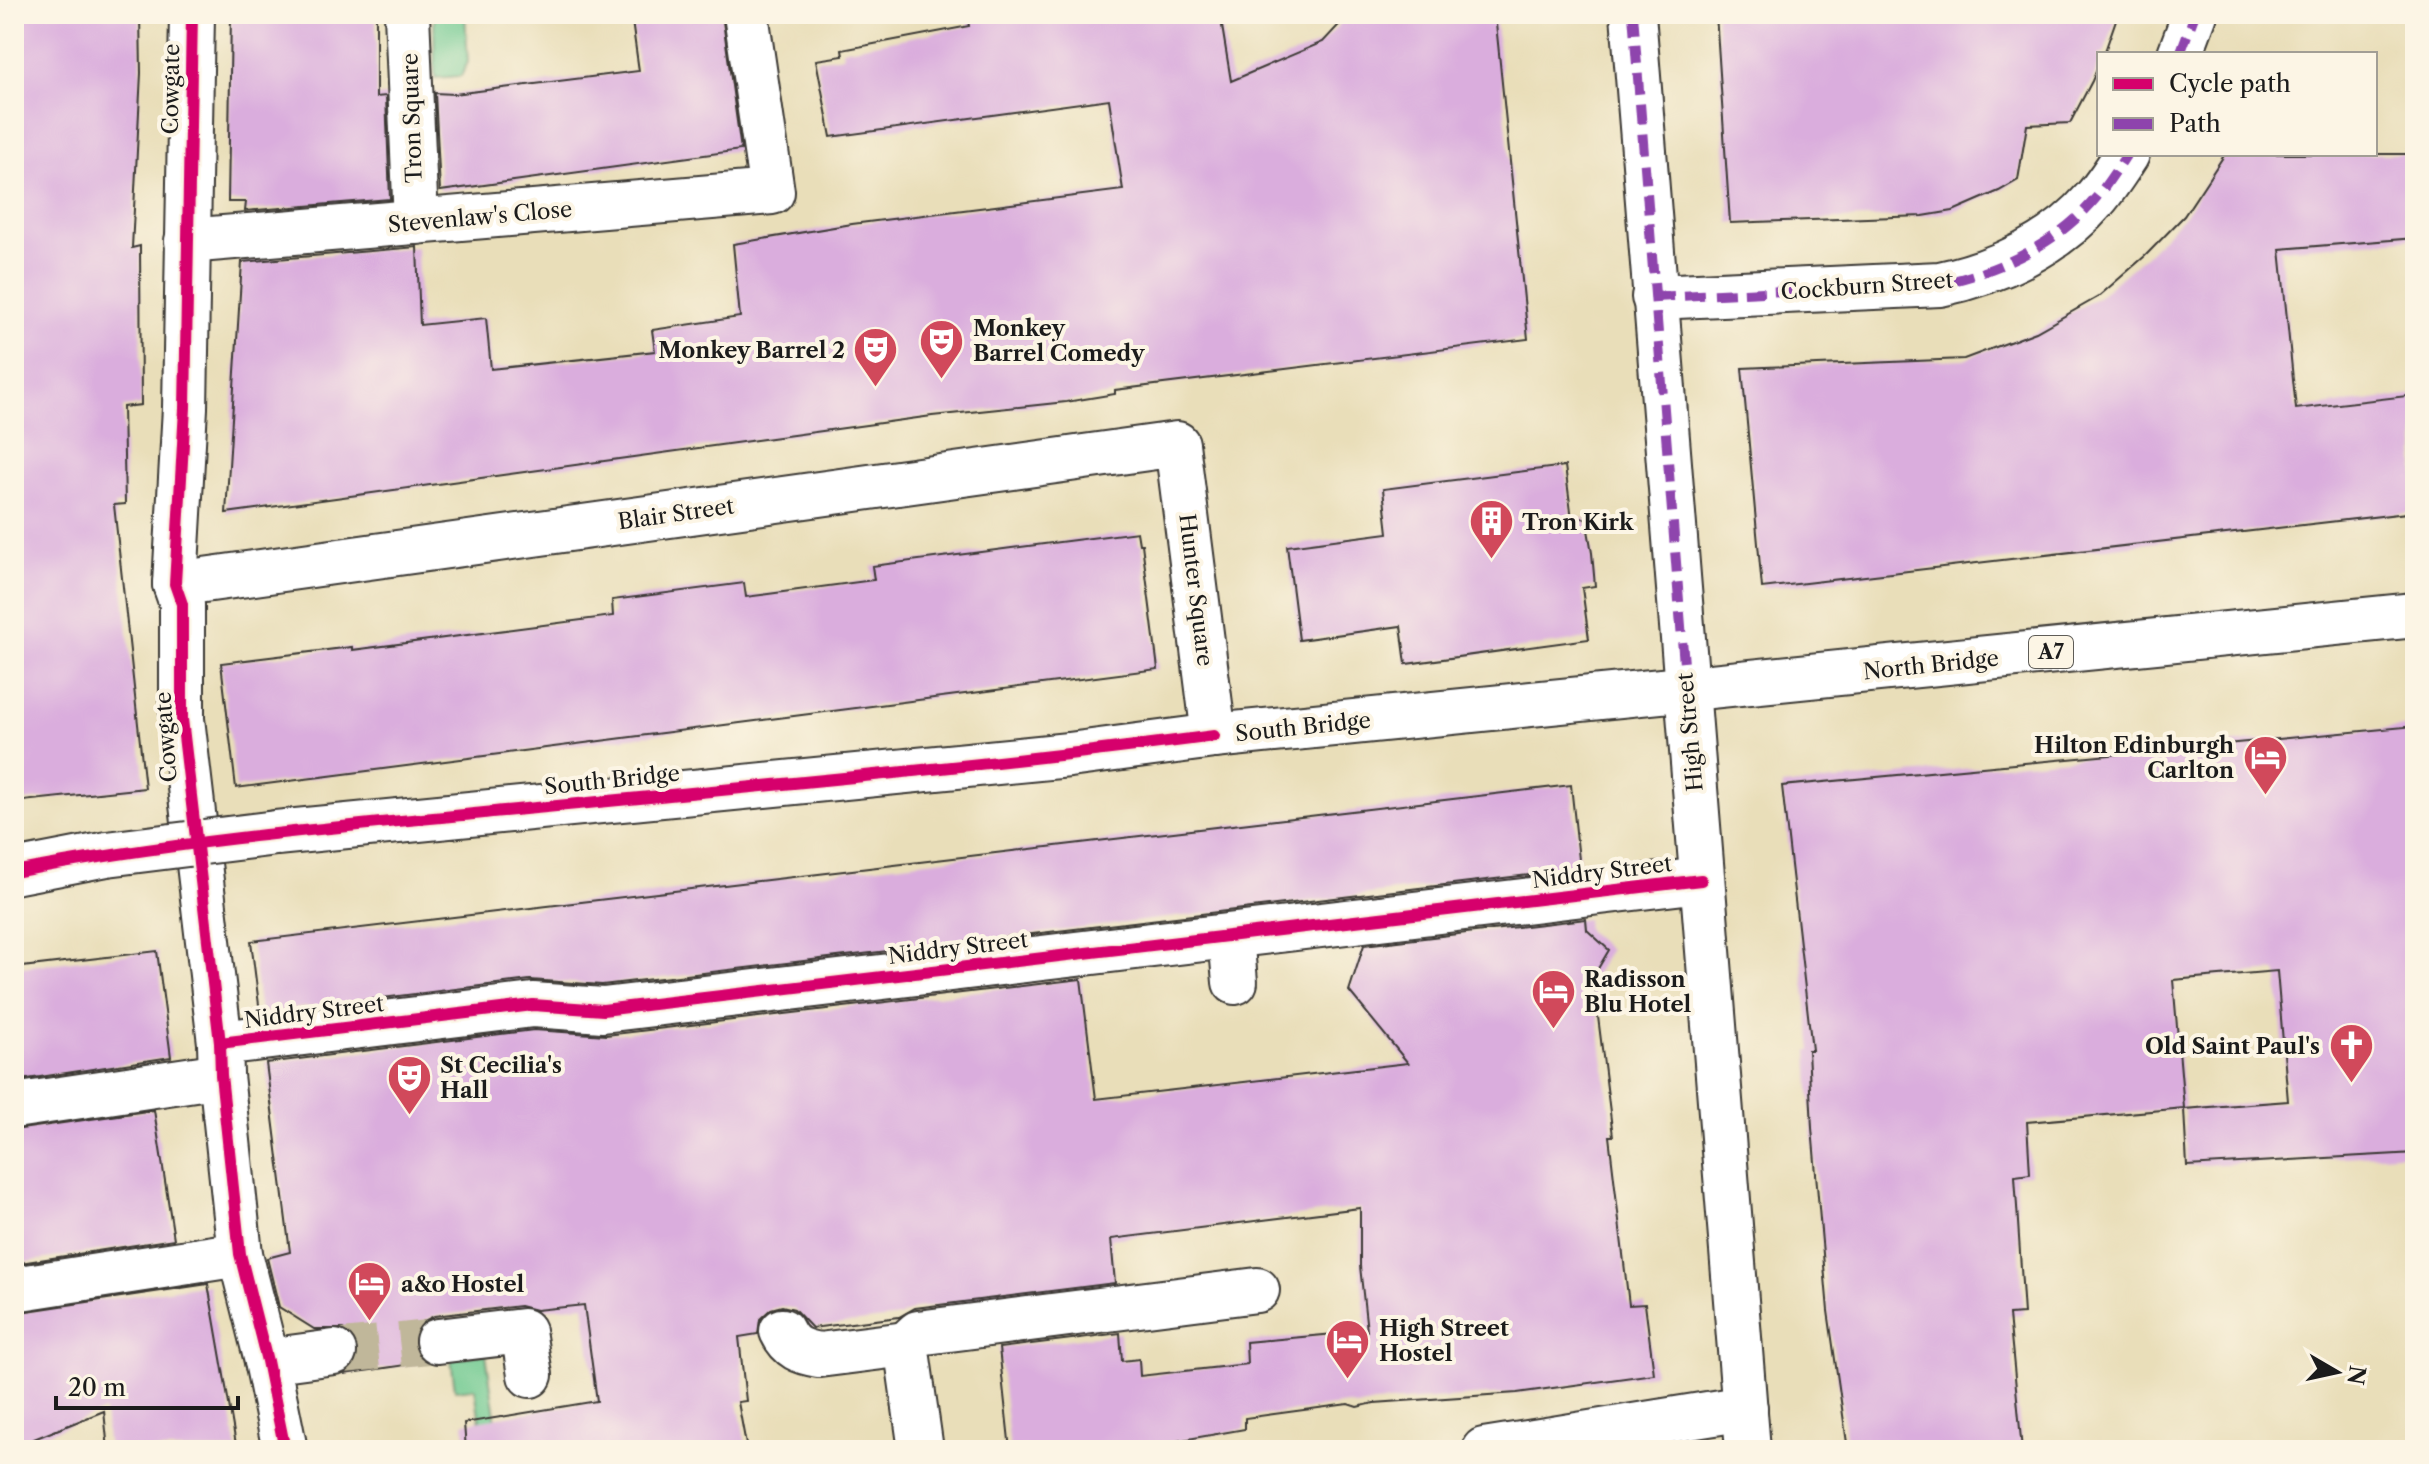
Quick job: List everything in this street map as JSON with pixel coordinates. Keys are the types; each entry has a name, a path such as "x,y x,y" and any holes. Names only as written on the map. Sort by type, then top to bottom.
{"street":[{"name":"Cowgate","path":"192,14 185,408 175,584 182,604 182,719 240,1254 285,1450"},
{"name":"Tron Square","path":"407,14 416,222"},
{"name":"Stevenlaw's Close","path":"187,241 772,192 746,14"},
{"name":"High Street","path":"1633,14 1746,1429"},
{"path":"2181,52 2195,14"},
{"name":"Cockburn Street","path":"1654,297 1940,284 1973,277 2013,261 2075,219 2095,199 2126,156"},
{"name":"Blair Street","path":"175,584 1177,444"},
{"name":"Hunter Square","path":"1177,444 1214,736"},
{"name":"North Bridge","path":"1686,690 2415,615"},
{"name":"South Bridge","path":"14,872 107,854 276,833 1069,755 1214,736 1686,690"},
{"name":"Niddry Street","path":"14,1106 220,1059 533,1005 603,1010 1701,880"},
{"path":"1231,936 1235,982"},
{"path":"14,1289 240,1254"},
{"path":"782,1331 793,1347 806,1354 819,1355 906,1344 918,1333 1257,1290"},
{"path":"438,1341 523,1331 530,1375"},
{"path":"906,1344 921,1450"},
{"path":"267,1361 334,1352"},
{"path":"1484,1450 1746,1429"}],"green space":[{"path":"434,14 465,14 468,62 461,76 435,78"},
{"path":"486,1354 500,1450 484,1450 475,1388 455,1390 451,1359"}],"building":[{"path":"14,14 140,14 141,73 132,248 140,246 141,405 123,407 125,504 114,505 145,788 14,802"},
{"path":"231,14 376,14 376,97 386,96 390,199 245,211 246,202 228,202"},
{"path":"631,14 722,14 741,150 440,191 435,93 454,94 639,71"},
{"path":"1018,14 1211,14 1212,22 1221,20 1231,81 1323,42 1349,14 1495,14 1528,339 1115,390 1115,394 1066,402 932,416 226,513 242,262 417,247 420,325 486,318 491,369 655,351 652,330 740,317 733,244 852,224 1123,190 1109,99 831,137 816,60 843,56 842,50 969,26 968,21"},
{"path":"1716,14 2118,14 2105,52 2097,52 2097,70 2070,123 2027,125 2018,180 1999,191 1953,211 1923,216 1730,223"},
{"path":"2415,154 2415,238 2280,249 2296,409 2415,395 2415,512 1762,588 1742,368 1964,359 2036,332 2098,297 2184,216 2224,156"},
{"name":"Tron Kirk","path":"1565,466 1572,519 1586,518 1592,553 1595,586 1582,588 1589,639 1406,664 1401,626 1299,640 1287,546 1388,533 1383,489"},
{"path":"1137,532 1139,544 1142,544 1158,669 236,788 221,663 352,647 352,650 613,616 612,600 744,583 746,597 874,580 872,566"},
{"path":"2415,726 2415,1153 2187,1166 2184,1109 2288,1101 2277,971 2173,980 2184,1108 2027,1122 2030,1174 2015,1176 2024,1314 2009,1315 2022,1450 1848,1450 1828,1311 1812,1128 1808,1050 1812,1050 1782,786"},
{"path":"1571,785 1580,869 602,985 530,980 260,1013 251,941"},
{"path":"1586,919 1587,930 1609,950 1593,977 1613,1136 1609,1136 1629,1305 1645,1304 1654,1374 1517,1393 1374,1403 1357,1407 1348,1404 1245,1418 1245,1429 1126,1450 1010,1450 999,1348 1120,1333 1122,1361 1139,1359 1140,1376 1247,1364 1246,1342 1367,1331 1360,1266 1360,1208 1111,1239 1115,1283 915,1308 899,1317 812,1328 794,1309 782,1306 771,1309 760,1319 758,1334 739,1337 746,1401 738,1402 747,1450 466,1450 464,1423 597,1401 584,1305 536,1310 520,1306 434,1316 422,1322 415,1332 413,1345 426,1362 344,1374 357,1361 359,1348 353,1336 343,1329 314,1329 279,1307 267,1258 290,1252 266,1063 534,1030 606,1035 1081,979 1096,1099 1408,1063 1349,991 1364,945"},
{"path":"157,951 171,1057 14,1081 14,968"},
{"path":"154,1110 174,1239 14,1264 14,1130"},
{"path":"208,1284 237,1450 108,1450 104,1411 14,1447 14,1313"}],"tunnel":[{"path":"334,1352 438,1341"}],"marked path":[{"path":"1633,14 1686,690"},
{"path":"2181,52 2195,14"},
{"path":"1654,297 1940,284 1961,279 2004,264 2062,230 2095,199 2126,156"}],"cycle path":[{"path":"192,14 185,408 175,584 182,604 182,719 220,1043 240,1254 285,1450"},
{"path":"14,872 131,852 248,837 941,768 1214,736"},
{"path":"220,1043 533,1005 603,1010 1701,880"}],"place":[{"name":"Monkey Barrel Comedy","path":"942,380"},
{"name":"Monkey Barrel 2","path":"876,389"},
{"name":"Tron Kirk","path":"1491,561"},
{"name":"Hilton Edinburgh Carlton","path":"2265,797"},
{"name":"Radisson Blu Hotel","path":"1553,1031"},
{"name":"Old Saint Paul's","path":"2351,1085"},
{"name":"St Cecilia's Hall","path":"409,1117"},
{"name":"a&o Hostel","path":"370,1323"},
{"name":"High Street Hostel","path":"1348,1380"}]}
